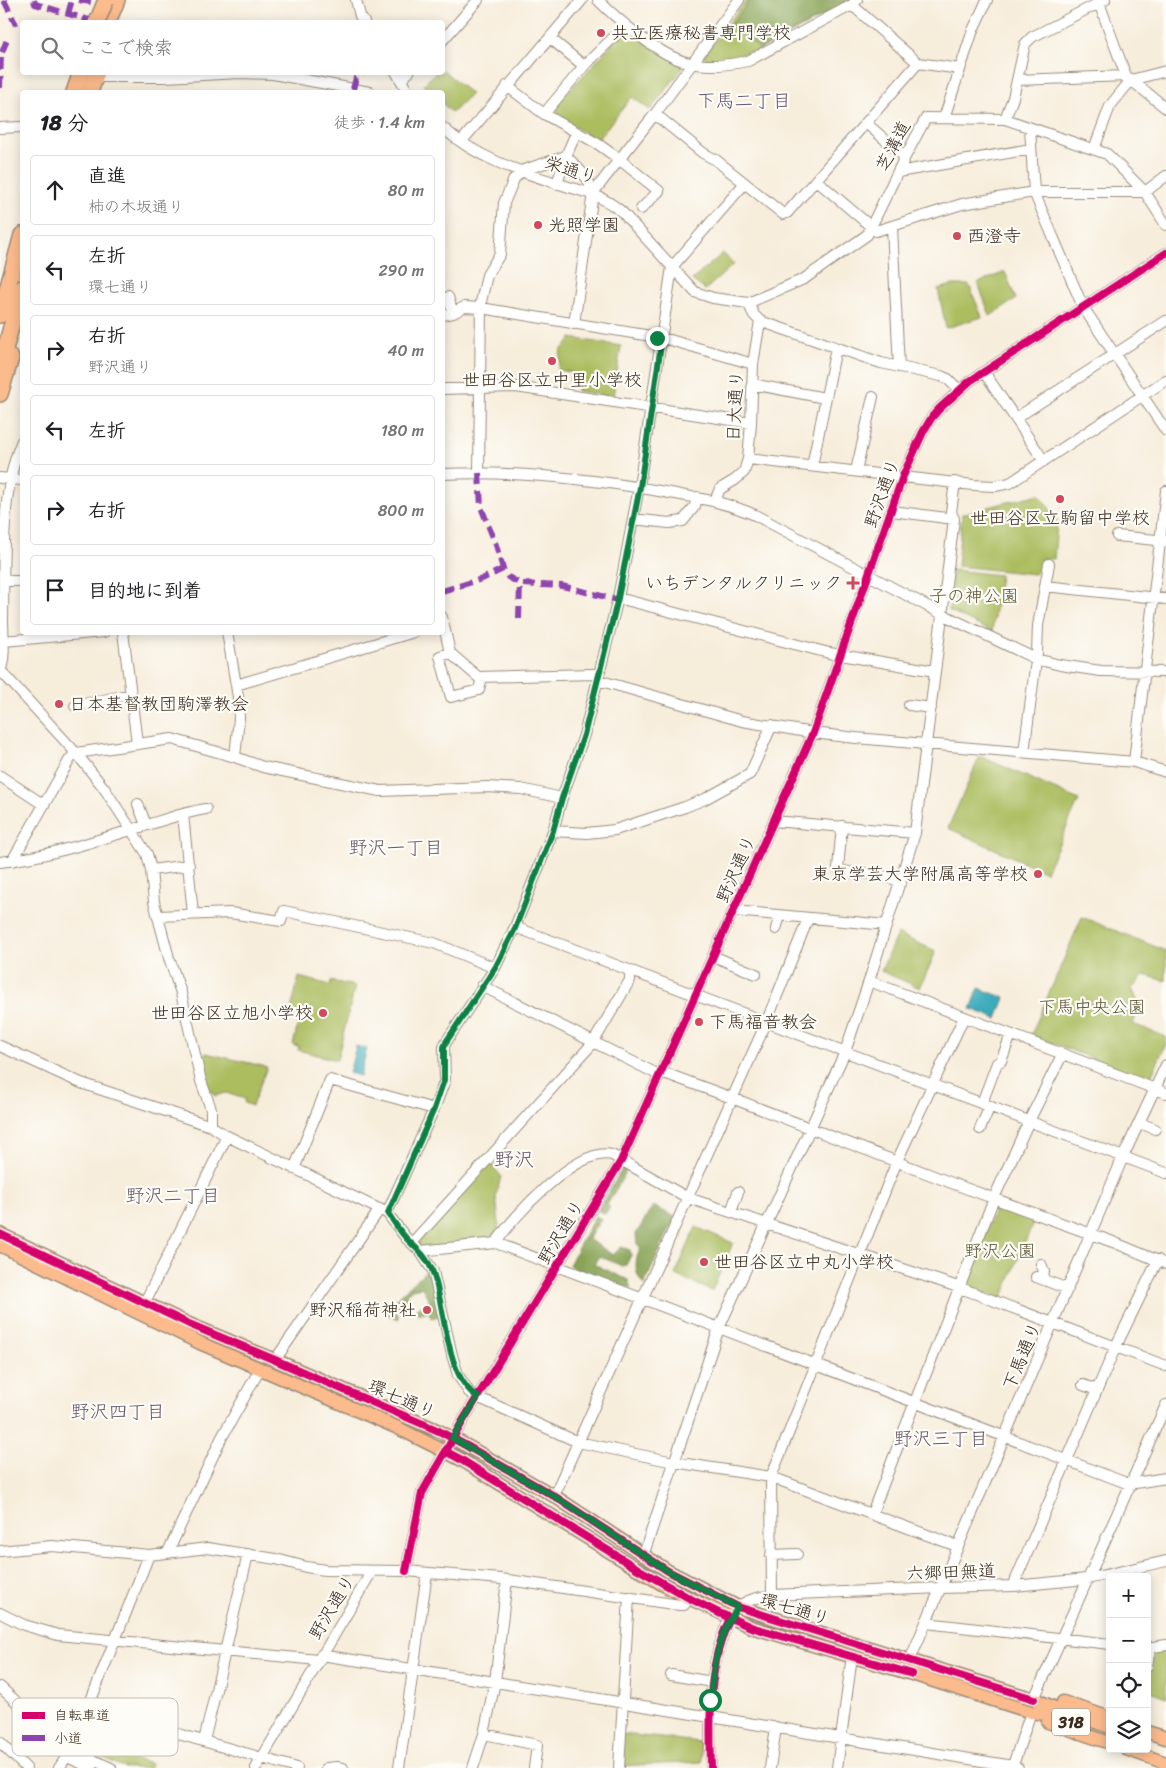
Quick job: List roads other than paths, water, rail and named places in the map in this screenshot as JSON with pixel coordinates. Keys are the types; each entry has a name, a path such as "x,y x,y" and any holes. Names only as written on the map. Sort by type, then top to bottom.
{"highway":[{"path":"91,20 99,0"},
{"path":"100,20 107,0"},
{"path":"109,20 117,0"},
{"path":"116,20 124,0"},
{"path":"66,90 71,75"},
{"path":"75,90 86,75"},
{"path":"83,90 87,75"},
{"path":"88,75 90,90"},
{"path":"1,310 20,241"},
{"path":"0,331 20,260"},
{"path":"0,367 20,295"},
{"path":"0,394 20,325"}],"main road":[{"name":"環七通り","path":"0,1234 142,1309 200,1343 396,1427 460,1459 638,1569 689,1598 730,1618 751,1627 852,1656 1031,1712 1053,1715 1106,1735"},
{"name":"環七通り","path":"0,1245 142,1309 189,1324 452,1438 554,1496 668,1571 738,1607 1034,1699 1106,1726"},
{"path":"1034,1699 1057,1700 1106,1717"},
{"path":"1031,1712 1049,1722 1106,1742"},
{"path":"1151,1733 1166,1738"},
{"path":"1151,1742 1166,1747"},
{"path":"1151,1750 1166,1756"},
{"path":"1137,1753 1166,1763"}],"street":[{"path":"356,0 363,20"},
{"path":"445,37 478,0"},
{"path":"461,142 582,0"},
{"path":"598,0 624,24 666,53 692,63 730,65 748,61 854,2 918,63 960,69"},
{"path":"592,193 655,114 739,0"},
{"path":"944,118 974,30 987,0"},
{"path":"1005,119 1013,98 1025,44 1032,37 1100,1 1128,78 1166,108"},
{"path":"544,114 584,66 624,24"},
{"path":"550,38 584,66"},
{"path":"655,114 783,214 789,211 918,63"},
{"path":"1017,80 1128,78 1166,71"},
{"path":"139,75 185,75"},
{"path":"278,75 349,90"},
{"path":"399,76 407,90"},
{"path":"1094,149 1110,106 1128,78"},
{"path":"507,86 544,114 598,144 659,191 641,209"},
{"name":"芝溝道","path":"748,303 804,278 867,235 905,156 926,118 1005,119 1107,154 1145,192 1166,225"},
{"path":"866,123 905,156"},
{"path":"0,128 20,127"},
{"path":"1030,128 1034,192 1083,306 1166,432"},
{"name":"栄通り","path":"445,130 480,155 500,164 557,184 592,193 609,202 622,212 695,292 713,298 748,303"},
{"path":"557,184 576,133"},
{"path":"898,172 1031,149"},
{"path":"479,473 482,308 487,275 500,254 504,203 514,179 521,171 566,156"},
{"path":"566,156 587,178 592,193 574,324"},
{"path":"816,180 876,231 962,204 1034,192 1145,192 1166,176"},
{"path":"275,1360 384,1211 434,1109 444,1080 444,1047 450,1034 495,968 515,927 553,831 562,798 584,735 618,598 640,487 672,267 745,183"},
{"path":"892,227 899,367"},
{"name":"野沢通り","path":"256,1768 372,1571 406,1571 422,1492 444,1451 621,1161 814,733 903,476 920,438 932,417 959,390 984,372 1166,253"},
{"path":"448,296 448,314 464,307 482,308 662,338 753,364"},
{"path":"748,303 754,316 760,321 881,363 941,376 959,390"},
{"name":"日大通り","path":"715,500 720,489 744,472 748,459 753,364 760,321"},
{"path":"1016,418 1166,321"},
{"path":"812,466 836,348"},
{"path":"984,372 1044,461"},
{"path":"748,459 955,482 1003,485 1010,483 1166,380"},
{"path":"752,384 825,398"},
{"path":"445,389 516,387 751,424"},
{"path":"856,471 873,397"},
{"path":"20,446 5,478 2,547 4,581 1,671 76,753 104,788 147,854 151,870 154,902 169,958 182,993 201,1081 212,1109 211,1126"},
{"path":"445,474 510,473 558,476 640,487 727,503 755,515 942,614 1036,659 1093,670 1166,672"},
{"path":"5,478 20,480"},
{"path":"643,1556 719,1328 846,1052 916,833 954,519 951,512 955,482"},
{"path":"1134,762 1144,672 1163,541 1166,492"},
{"path":"633,519 668,523 683,521 695,506 697,497"},
{"path":"892,511 954,519"},
{"path":"1117,536 1163,541"},
{"path":"1024,752 1036,659 1038,626 1049,564"},
{"path":"4,581 20,581"},
{"path":"1045,586 1166,599"},
{"path":"618,598 840,656 935,671"},
{"path":"445,632 450,653 478,677 593,674 717,714 814,733 1134,762 1166,772"},
{"path":"2,645 80,635"},
{"path":"122,635 137,744"},
{"path":"228,635 236,685 239,718 235,757"},
{"path":"236,685 392,636"},
{"path":"450,653 440,656 451,697 479,690 482,677"},
{"path":"75,706 131,694"},
{"path":"909,705 931,708"},
{"path":"553,831 587,833 615,830 704,799 750,774 772,725"},
{"path":"12,860 70,759 76,753 172,739 263,767 380,791 486,787 521,788 562,798"},
{"path":"0,776 44,805"},
{"path":"138,804 146,826"},
{"path":"0,862 43,855 206,809"},
{"path":"183,814 193,914"},
{"path":"774,821 916,833"},
{"path":"842,826 838,868 843,872 886,876 901,882"},
{"path":"151,870 189,865"},
{"path":"158,916 230,913 281,921 284,911 434,943 495,968"},
{"path":"734,911 887,925"},
{"path":"776,929 780,916"},
{"path":"554,1496 766,1023 808,919"},
{"path":"515,927 1166,1173"},
{"path":"713,956 756,974"},
{"path":"412,1244 593,1042 630,980 630,971"},
{"path":"869,981 1166,1093"},
{"path":"482,986 654,1073 667,1074 732,1098 1162,1262 1116,1346 1014,1586"},
{"path":"772,1596 771,1477 897,1161 964,1017"},
{"path":"980,1129 997,1063 1002,1061 1012,1035"},
{"path":"0,1046 82,1083 211,1126 227,1136 294,1169 384,1211 406,1238 420,1251 433,1271 458,1375 469,1392 478,1397 578,1442 674,1462 771,1477 958,1546"},
{"path":"872,1513 994,1198 1062,1055"},
{"name":"下馬通り","path":"910,1660 1123,1157 1166,1065"},
{"path":"294,1169 330,1080 434,1109"},
{"path":"1140,1123 1156,1129"},
{"path":"142,1309 227,1136"},
{"path":"496,1243 525,1208 555,1179 577,1164 604,1153 612,1155 688,1198 958,1287 1166,1366"},
{"path":"730,1212 738,1192"},
{"path":"420,1251 496,1243 1129,1484 1166,1478"},
{"path":"1041,1264 1044,1271 1039,1278 1068,1289"},
{"path":"168,1552 221,1439 260,1369"},
{"path":"1083,1385 1097,1390"},
{"path":"1034,1699 1166,1405"},
{"path":"0,1551 52,1546 149,1555 208,1548 325,1570 372,1571"},
{"path":"204,1741 248,1554"},
{"path":"771,1555 797,1554"},
{"path":"92,1698 149,1555"},
{"name":"六郷田無道","path":"738,1607 756,1598 772,1596 1014,1586 1087,1578 1166,1561"},
{"path":"406,1571 507,1580 680,1605 684,1605 689,1598"},
{"path":"399,1768 427,1573"},
{"path":"473,1768 484,1734 495,1682 507,1580"},
{"path":"620,1768 629,1598"},
{"path":"711,1768 710,1716 713,1666 730,1618 738,1607"},
{"path":"0,1613 24,1625 58,1635 320,1658 413,1670 710,1716 1015,1767 1031,1712"},
{"path":"926,1622 1106,1644"},
{"path":"1151,1648 1166,1645"},
{"path":"837,1768 852,1656"},
{"path":"671,1675 712,1682"},
{"path":"0,1687 12,1698"},
{"path":"0,1697 12,1707"},
{"path":"770,1768 776,1727"},
{"path":"178,1734 297,1768"},
{"path":"484,1734 537,1745 534,1768"},
{"path":"0,1742 12,1754"},
{"path":"14,1756 26,1768"},
{"path":"59,1768 67,1756"},
{"path":"74,1756 92,1768"},
{"path":"77,1756 111,1768"},
{"path":"326,1768 343,1768"}],"water":[{"path":"979,988 1005,998 997,1019 971,1009"},
{"path":"356,1046 367,1049 360,1076 349,1073"}],"place":[{"name":"共立医療秘書専門学校","path":"601,33"},
{"name":"光照学園","path":"538,225"},
{"name":"西澄寺","path":"957,236"},
{"name":"世田谷区立中里小学校","path":"552,361"},
{"name":"世田谷区立駒留中学校","path":"1060,499"},
{"name":"いちデンタルクリニック","path":"853,583"},
{"name":"日本基督教団駒澤教会","path":"59,704"},
{"name":"東京学芸大学附属高等学校","path":"1038,874"},
{"name":"世田谷区立旭小学校","path":"323,1013"},
{"name":"下馬福音教会","path":"699,1022"},
{"name":"世田谷区立中丸小学校","path":"704,1262"},
{"name":"野沢稲荷神社","path":"427,1310"}],"district":[{"name":"下馬二丁目","path":"744,100"},
{"name":"野沢一丁目","path":"396,847"},
{"name":"野沢","path":"514,1159"},
{"name":"野沢二丁目","path":"173,1195"},
{"name":"野沢四丁目","path":"118,1411"},
{"name":"野沢三丁目","path":"941,1438"}],"park label":[{"name":"子の神公園","path":"974,596"},
{"name":"下馬中央公園","path":"1092,1007"},
{"name":"野沢公園","path":"1000,1251"}]}
